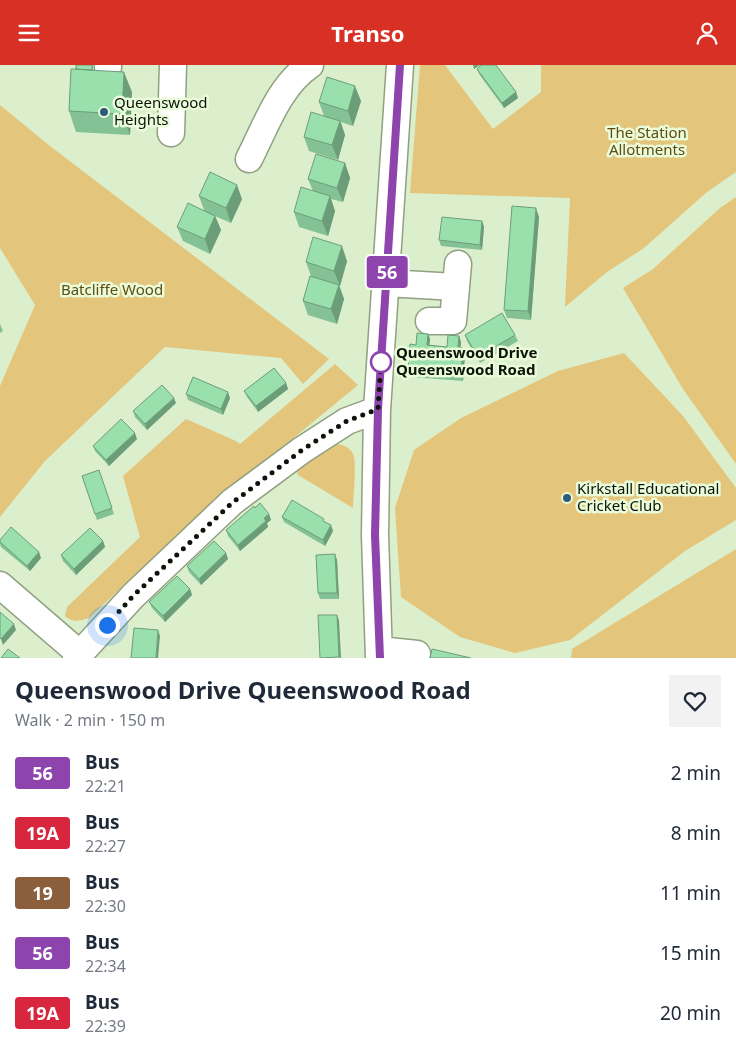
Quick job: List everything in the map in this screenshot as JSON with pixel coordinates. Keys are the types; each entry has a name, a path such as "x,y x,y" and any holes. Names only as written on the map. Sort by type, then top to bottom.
{"street":[{"path":"171,133 173,65"},
{"path":"249,159 287,87 300,72 310,65"},
{"path":"400,65 378,409 375,535 379,654 418,654"},
{"path":"386,283 457,275 453,321 428,321"},
{"path":"0,585 78,656 133,596 232,503 302,450 347,421 378,409"}],"green space":[{"name":"The Station Allotments","path":"420,65 445,65 493,129 541,92 541,65 736,65 736,172 707,192 644,248 607,272 565,307 570,198 410,193"},
{"name":"Batcliffe Wood","path":"0,105 50,146 329,359 303,384 281,358 165,347 45,461 0,517 0,386 35,305 0,248"},
{"path":"736,197 736,464 683,389 623,288 653,269 720,208"},
{"name":"Kirkstall Educational Cricket Club","path":"624,353 683,416 736,488 736,520 685,551 570,640 515,653 460,637 401,597 395,508 414,450 461,418 558,371"},
{"path":"335,364 358,385 195,519 89,618 76,621 65,616 67,607 140,537 123,476 186,419 240,444"},
{"path":"337,444 348,448 354,458 353,508 298,475 297,471 321,452"},
{"path":"736,549 736,658 571,658 572,649"}],"building":[{"path":"76,65 92,65 92,70 76,69"},
{"path":"481,65 496,65 516,92 502,103 477,69"},
{"path":"71,69 124,72 122,114 69,111"},
{"path":"327,77 355,86 348,111 319,102"},
{"path":"311,112 340,121 332,145 304,137"},
{"path":"316,154 345,163 337,188 308,179"},
{"path":"210,172 237,185 226,208 199,196"},
{"path":"301,187 330,196 322,221 294,212"},
{"path":"188,203 215,216 205,239 177,227"},
{"path":"512,206 536,208 528,311 504,310"},
{"path":"442,217 482,221 480,245 439,240"},
{"path":"313,237 342,246 334,271 306,262"},
{"path":"310,276 339,285 331,309 303,301"},
{"path":"502,313 515,335 478,357 465,335"},
{"path":"417,333 428,334 427,345 447,347 448,335 459,336 458,347 463,348 461,375 408,371 410,344 416,345"},
{"path":"274,368 286,383 256,406 244,391"},
{"path":"193,377 228,392 221,409 186,394"},
{"path":"162,385 174,398 145,424 133,411"},
{"path":"121,419 135,433 106,460 93,446"},
{"path":"99,470 112,508 95,514 82,476"},
{"path":"292,500 331,525 323,540 282,517"},
{"path":"260,503 269,514 264,518 266,521 238,545 226,530"},
{"path":"11,527 39,552 27,566 0,542"},
{"path":"90,528 103,541 74,569 61,555"},
{"path":"214,541 226,553 199,579 187,566"},
{"path":"335,554 337,593 318,593 316,555"},
{"path":"177,576 190,589 163,616 149,602"},
{"path":"0,612 14,624 1,639 0,638"},
{"path":"318,615 337,615 339,657 320,658"},
{"path":"134,628 158,630 156,658 131,658"},
{"path":"8,649 20,658 1,658"},
{"path":"432,649 471,658 430,658"}],"bus line":[{"name":"56","path":"380,658 375,535 378,409 400,65"}],"place":[{"name":"Queenswood Heights","path":"104,112"},
{"name":"Queenswood Drive Queenswood Road","path":"381,362"},
{"name":"Kirkstall Educational Cricket Club","path":"567,498"}],"route":[{"path":"107,625 133,596 232,503 302,450 347,421 378,409 381,362"}]}
